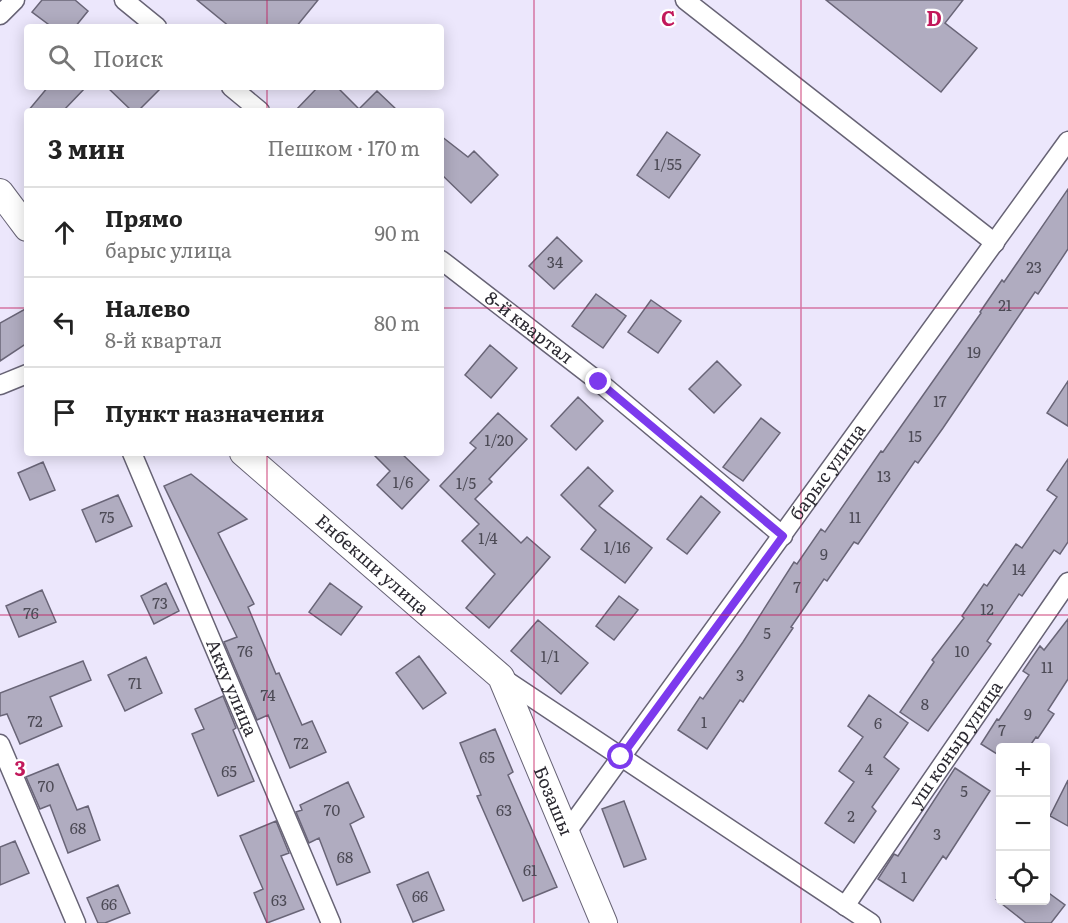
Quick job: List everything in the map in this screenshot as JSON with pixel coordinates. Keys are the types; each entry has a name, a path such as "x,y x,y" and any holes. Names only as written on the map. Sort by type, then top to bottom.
{"street":[{"path":"0,15 15,0"},
{"path":"124,0 153,24"},
{"path":"685,0 995,243"},
{"path":"235,90 256,108"},
{"name":"барыс улица","path":"566,833 1068,141"},
{"path":"0,192 24,224"},
{"name":"8-й квартал","path":"444,262 599,382 783,536"},
{"path":"0,385 24,375"},
{"name":"Акку улица","path":"133,456 331,923"},
{"name":"Енбекши улица","path":"246,456 501,677"},
{"name":"уш коныр улица","path":"845,906 1068,582"},
{"path":"501,677 871,923"},
{"name":"Бозашы","path":"501,677 604,923"},
{"path":"0,744 76,923"}],"building":[{"path":"42,0 75,0 88,11 77,24 48,24 32,12"},
{"path":"197,0 318,0 298,24 226,24"},
{"path":"826,0 963,0 945,23 977,48 941,92"},
{"path":"46,90 83,90 66,108 30,108"},
{"path":"110,90 159,90 141,108 129,108"},
{"path":"315,90 340,90 358,108 298,108"},
{"path":"377,91 395,108 360,108"},
{"path":"667,132 700,155 669,198 637,175"},
{"path":"444,138 468,157 474,151 498,175 471,203 444,177"},
{"path":"1068,189 1068,249 1038,294 1035,292 918,463 915,461 858,544 854,542 827,581 824,579 743,702 740,700 707,749 678,730 700,697 703,699 743,642 794,562 797,564 821,529 825,532"},
{"path":"557,237 582,261 554,289 529,266"},
{"path":"596,294 626,316 603,348 572,326"},
{"path":"651,300 681,321 658,353 628,332"},
{"path":"24,310 24,345 0,361 0,323"},
{"path":"490,345 517,368 491,398 465,375"},
{"path":"717,361 741,385 714,413 689,389"},
{"path":"1068,381 1068,426 1047,413"},
{"path":"578,397 603,421 576,450 551,426"},
{"path":"498,413 527,439 489,479 492,482 475,499 521,543 527,537 550,557 489,628 466,608 495,574 462,541 479,524 440,486 476,448 470,443"},
{"path":"761,418 780,433 743,481 723,467"},
{"path":"375,456 404,456 429,480 402,509 377,485 390,471"},
{"path":"1068,459 1068,542 1060,554 1054,550 1022,596 1019,594 987,641 991,644 928,731 900,712 934,662 932,660 964,618 962,616 984,584 987,586 1016,544 1022,548 1057,497 1047,490"},
{"path":"43,462 55,490 30,500 18,473"},
{"path":"588,467 613,491 599,506 652,548 625,583 581,549 596,530 561,495"},
{"path":"191,474 247,519 218,533 254,604 248,607 276,674 279,673 302,725 312,721 326,752 290,768 268,715 257,720 224,642 237,637 164,486"},
{"path":"118,495 132,526 96,542 82,510"},
{"path":"701,496 720,512 687,554 667,539"},
{"path":"166,583 179,611 154,624 141,596"},
{"path":"330,583 362,607 341,635 309,612"},
{"path":"42,590 56,622 19,637 6,606"},
{"path":"619,596 638,610 614,640 596,626"},
{"path":"1068,619 1068,679 1048,710 1054,714 1038,738 1036,737 1032,743 996,743 996,753 981,744 1029,675 1023,671 1040,646 1044,650"},
{"path":"538,620 588,663 561,694 511,651"},
{"path":"419,656 446,693 423,709 396,673"},
{"path":"146,657 162,693 125,711 108,675"},
{"path":"83,661 91,680 50,697 62,726 20,744 7,714 0,716 0,693"},
{"path":"869,695 908,723 884,757 899,769 872,807 876,811 854,843 825,823 854,782 839,771 863,737 848,726"},
{"path":"223,696 236,728 233,730 254,781 218,796 192,734 204,729 195,709"},
{"path":"495,729 513,772 508,775 557,887 523,901 477,796 481,795 460,743"},
{"path":"58,764 77,810 88,806 100,840 68,853 50,805 40,809 26,777"},
{"path":"955,768 990,791 946,859 943,856 913,901 878,879 894,854 898,856"},
{"path":"1068,780 1068,826 1050,816"},
{"path":"348,782 364,817 350,824 370,872 337,885 319,838 309,843 296,812 302,810 300,805"},
{"path":"624,801 646,859 624,867 602,809"},
{"path":"276,821 289,853 281,856 304,909 267,923 254,893 263,889 240,836"},
{"path":"15,841 29,873 0,885 0,847"},
{"path":"428,872 444,910 413,922 397,885"},
{"path":"118,885 130,913 105,923 98,923 87,898"},
{"path":"1050,894 1065,905 1051,923 1026,923 1003,905 1050,905"}],"route":[{"path":"599,382 783,536 621,757"}]}
